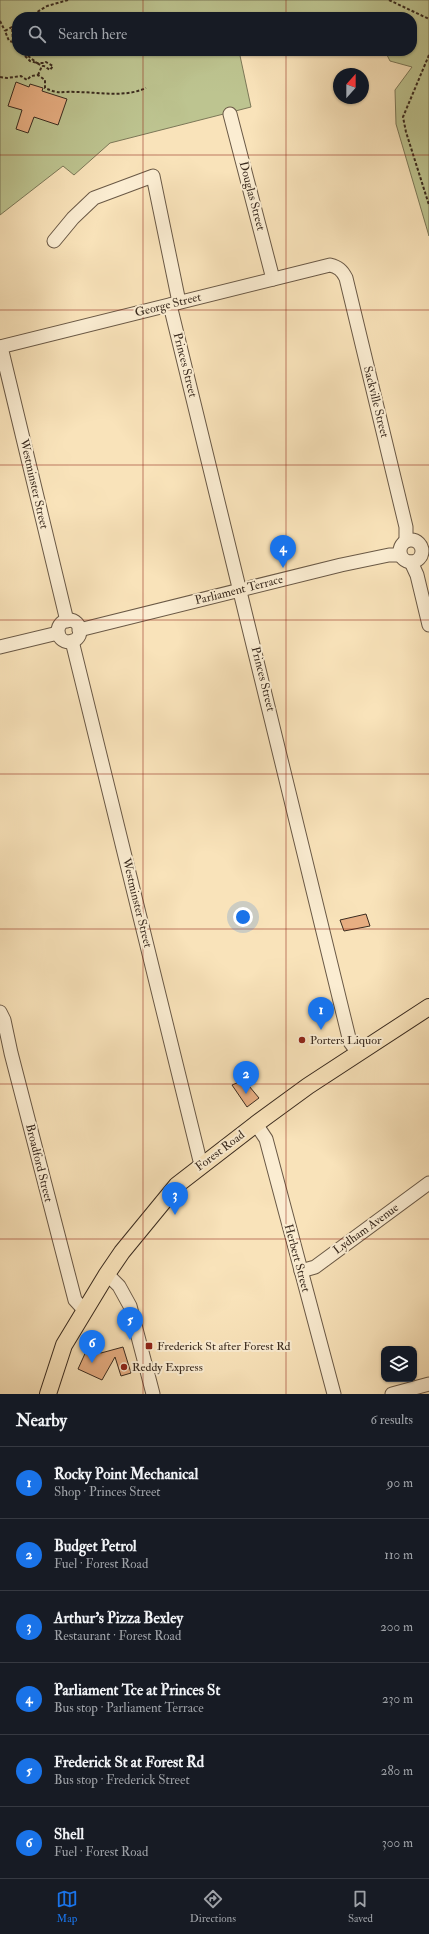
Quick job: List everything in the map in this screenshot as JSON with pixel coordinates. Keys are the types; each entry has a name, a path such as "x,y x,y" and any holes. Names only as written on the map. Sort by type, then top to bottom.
{"main road":[{"name":"Forest Road","path":"48,1394 62,1349 107,1274 122,1252 170,1193 201,1165 308,1086 429,1007"}],"street":[{"name":"Douglas Street","path":"230,114 273,279"},
{"name":"Princes Street","path":"54,241 73,218 94,198 153,176 175,303 241,589 350,1042 358,1053"},
{"name":"George Street","path":"1,347 330,265 336,267"},
{"name":"Sackville Street","path":"336,267 346,278 406,527 406,541"},
{"name":"Westminster Street","path":"1,347 67,621"},
{"path":"411,562 420,556 425,549 416,542 406,541 400,548 400,555 404,560 411,562 417,575 429,625"},
{"name":"Parliament Terrace","path":"79,630 341,565 389,555 400,555"},
{"path":"67,621 75,622 79,630 78,636 72,641 68,642 61,639 58,633 61,624 67,621"},
{"path":"0,647 58,633"},
{"name":"Westminster Street","path":"72,641 201,1165"},
{"name":"Broadford Street","path":"0,1012 4,1020 11,1053 75,1300 85,1311"},
{"name":"Herbert Street","path":"256,1124 266,1139 334,1394"},
{"name":"Lydham Avenue","path":"301,1271 315,1266 429,1183"},
{"path":"107,1274 119,1286 130,1306 153,1394"},
{"path":"392,1394 429,1384"}],"path":[{"path":"37,12 47,6 68,0"},
{"path":"389,0 414,12"},
{"path":"417,13 429,19"},
{"path":"0,21 9,41 12,42"},
{"path":"5,31 12,28"},
{"path":"429,55 404,117 406,132 429,205"},
{"path":"29,56 37,63 50,70 53,66 46,62 37,63"},
{"path":"38,75 42,66"},
{"path":"0,77 7,78 21,76 27,80 31,76 38,75 45,80 45,88 60,94 76,92 105,95 139,92 146,88"}],"green space":[{"path":"0,0 429,0 429,236 396,124 395,90 412,67 390,61 388,56 417,56 417,12 12,12 12,56 240,56 251,107 110,143 74,175 63,166 0,215"}],"building":[{"path":"16,82 29,87 30,84 43,88 42,91 67,99 58,125 34,117 28,133 16,129 22,110 8,106"},
{"path":"366,914 370,926 344,931 340,920"},
{"path":"244,1080 259,1098 247,1107 232,1085"},
{"path":"88,1347 101,1353 123,1347 131,1373 121,1376 115,1357 102,1380 78,1369"}],"place":[{"name":"Parliament Tce at Princes St","path":"283,568"},
{"name":"Rocky Point Mechanical","path":"321,1030"},
{"name":"Porters Liquor","path":"302,1040"},
{"name":"Budget Petrol","path":"246,1094"},
{"name":"Arthur's Pizza Bexley","path":"175,1215"},
{"name":"Frederick St at Forest Rd","path":"130,1340"},
{"name":"Frederick St after Forest Rd","path":"149,1346"},
{"name":"Shell","path":"92,1363"},
{"name":"Reddy Express","path":"124,1367"}]}
